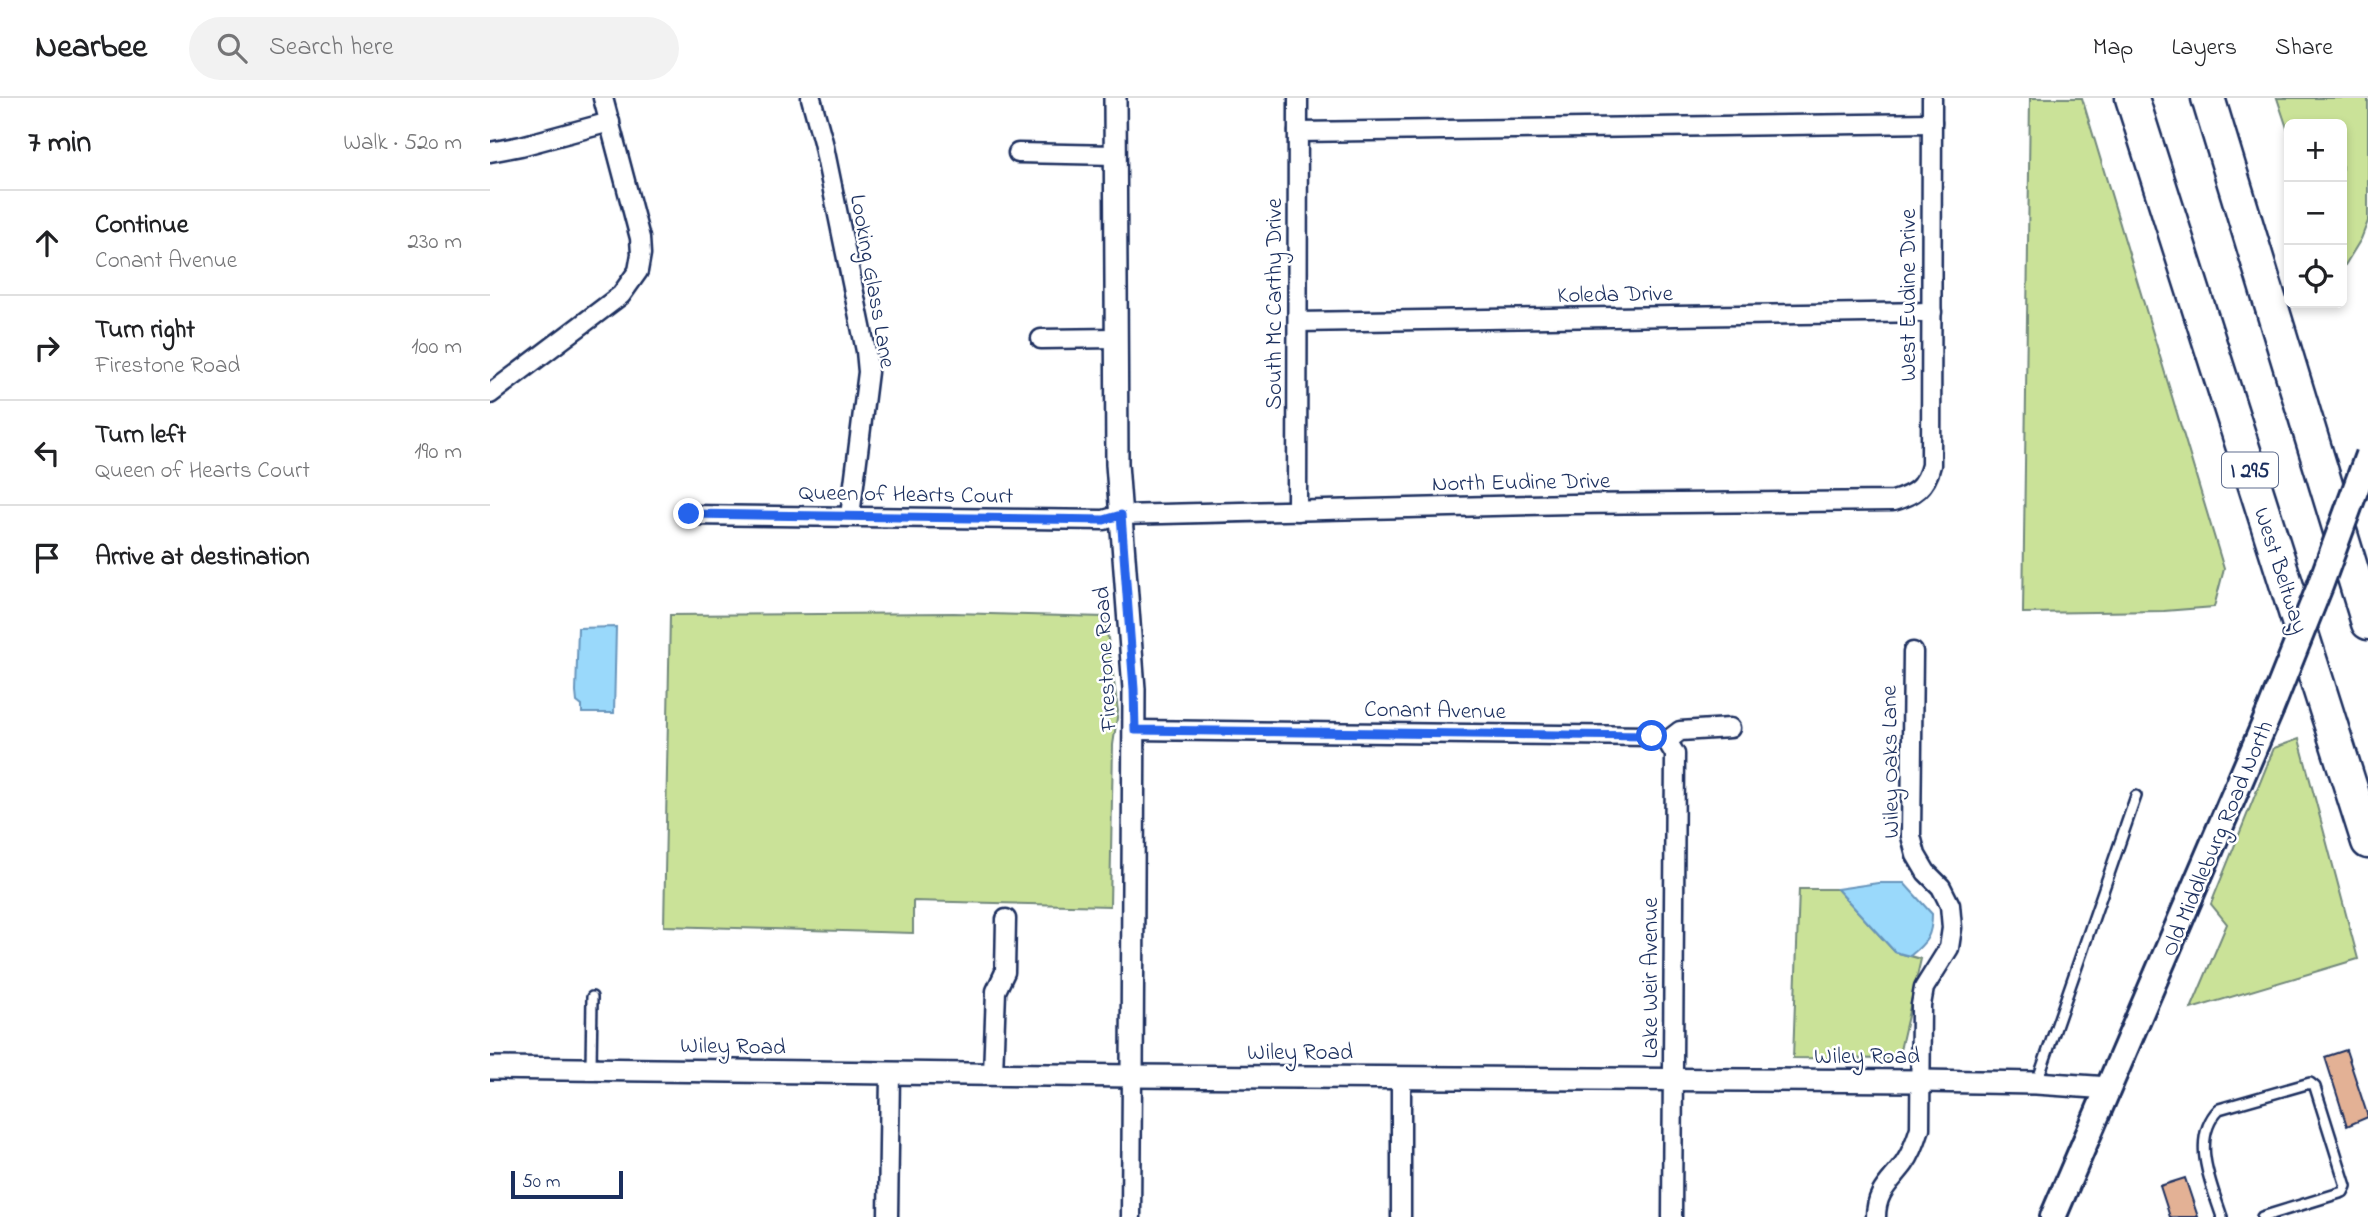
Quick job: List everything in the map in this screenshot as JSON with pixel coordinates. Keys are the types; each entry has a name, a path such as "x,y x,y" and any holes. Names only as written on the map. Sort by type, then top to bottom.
{"highway":[{"name":"West Beltway","path":"2132,98 2368,842"},
{"path":"2208,98 2368,623"}],"main road":[{"name":"Old Middleburg Road North","path":"2053,1217 2270,711 2368,455"}],"street":[{"path":"494,383 621,295 638,271 640,238 603,98"},
{"name":"Looking Glass Lane","path":"811,98 829,168 868,372 850,516"},
{"name":"Firestone Road","path":"1115,98 1117,464 1135,730 1130,1217"},
{"name":"South Mc Carthy Drive","path":"1297,511 1298,98"},
{"name":"West Eudine Drive","path":"1920,489 1928,479 1931,465 1932,98"},
{"path":"490,152 610,122"},
{"path":"1298,132 1932,123"},
{"path":"1018,153 1115,155"},
{"name":"Koleda Drive","path":"1298,322 1932,312"},
{"path":"1041,339 1116,338"},
{"name":"North Eudine Drive","path":"1121,515 1572,504 1893,501 1908,497 1920,489"},
{"name":"Queen of Hearts Court","path":"689,514 1104,520 1121,515"},
{"name":"Wiley Oaks Lane","path":"1876,1217 1881,1194 1888,1180 1904,1165 1915,1145 1920,1128 1921,1005 1924,988 1949,948 1951,928 1950,905 1941,887 1926,872 1916,855 1911,836 1913,652"},
{"name":"Conant Avenue","path":"1135,730 1652,736 1667,741 1680,731 1730,728"},
{"name":"Lake Weir Avenue","path":"1667,741 1675,754 1672,1217"},
{"path":"993,1074 996,991 1005,972 1006,919"},
{"name":"Wiley Road","path":"490,1068 2036,1083 2109,1088"},
{"path":"888,1217 890,1073"},
{"path":"1401,1078 1401,1217"}],"lane":[{"path":"2036,1083 2136,796"},
{"path":"591,1070 592,997"},
{"path":"2222,1217 2207,1167 2204,1143 2205,1130 2213,1116 2219,1110 2310,1083 2315,1087 2346,1186 2343,1192 2262,1217"}],"green space":[{"path":"2030,98 2082,98 2224,569 2214,607 2164,611 2023,613"},
{"path":"2277,98 2368,98 2368,221 2347,262 2347,119 2284,119"},
{"path":"954,613 1105,617 1118,711 1113,745 1110,906 913,901 913,933 664,926 670,615"},
{"path":"2299,739 2358,959 2191,1009 2227,924 2211,904 2274,748"},
{"path":"1799,889 1837,889 1895,952 1921,959 1898,1059 1793,1058"}],"water":[{"path":"616,627 614,713 582,713 576,692 578,628"},
{"path":"1878,883 1904,883 1932,914 1927,938 1910,956 1895,952 1837,889"}],"building":[{"path":"2346,1050 2368,1117 2347,1126 2325,1057"},
{"path":"2185,1178 2198,1217 2170,1217 2160,1186"}],"route":[{"path":"689,514 1104,520 1121,515 1135,730 1652,736"}]}
